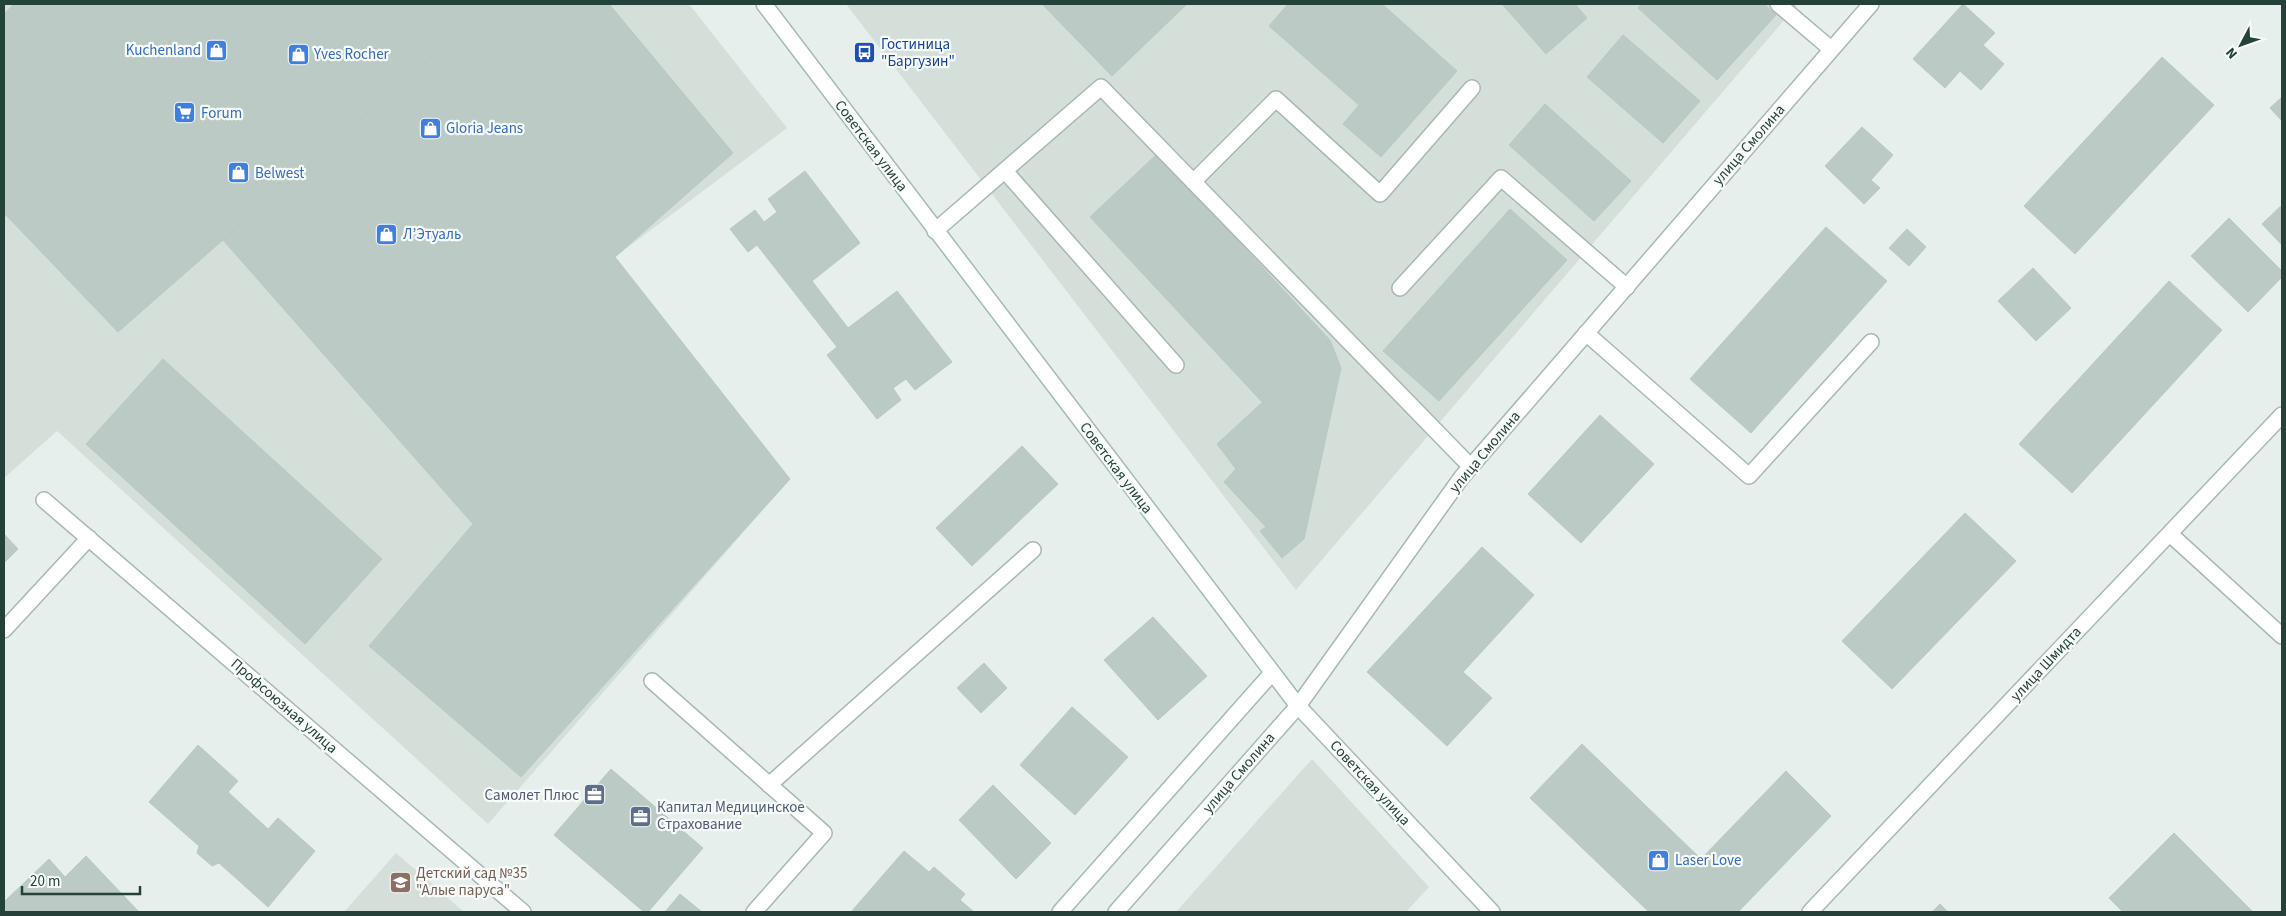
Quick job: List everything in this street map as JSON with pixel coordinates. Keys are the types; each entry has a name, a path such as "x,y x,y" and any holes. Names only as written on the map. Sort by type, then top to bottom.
{"street":[{"name":"Советская улица","path":"764,4 1298,706 1492,912"},
{"path":"1778,4 1831,49"},
{"name":"улица Смолина","path":"1116,912 1298,706 1471,467 1871,4"},
{"path":"935,231 1100,87 1471,467"},
{"path":"1193,182 1276,99 1380,194 1472,88"},
{"path":"1004,170 1176,365"},
{"path":"1400,288 1501,178 1627,286"},
{"path":"1586,333 1749,476 1871,342"},
{"name":"улица Шмидта","path":"1810,912 2282,415"},
{"name":"Профсоюзная улица","path":"44,500 523,912"},
{"path":"2170,534 2282,636"},
{"path":"4,630 89,538"},
{"path":"769,785 1033,550"},
{"path":"1060,912 1272,672"},
{"path":"652,681 824,833 754,912"}],"shaded area":[{"path":"4,4 689,4 787,128 615,257 790,479 488,824 57,431 4,478"},
{"path":"846,4 1798,4 1296,590"},
{"path":"1312,759 1429,887 1406,912 1176,912"},
{"name":"Детский сад №35 \"Алые паруса\"","path":"396,853 464,912 344,912"}],"building":[{"name":"Forum","path":"14,4 492,4 118,332 4,213 4,14"},
{"path":"492,4 609,4 733,153 615,257 790,479 521,777 369,646 473,524 223,240"},
{"path":"1042,4 1187,4 1112,76"},
{"path":"1288,4 1382,4 1457,71 1381,157 1343,124 1359,105 1269,26"},
{"path":"1502,4 1575,4 1587,18 1546,54"},
{"path":"1642,4 1764,4 1776,15 1717,80 1638,8"},
{"path":"1963,4 1995,33 1983,45 2004,64 1981,90 1960,71 1945,88 1913,59"},
{"path":"1623,35 1700,101 1663,143 1587,77"},
{"path":"2162,57 2214,105 2075,254 2024,206"},
{"path":"2282,97 2282,121 2270,108"},
{"path":"1545,104 1631,181 1594,221 1509,145"},
{"path":"1862,127 1893,155 1871,180 1880,188 1864,204 1825,166"},
{"path":"1157,154 1330,340 1263,403 1090,217"},
{"path":"805,171 860,243 812,281 848,328 897,291 952,362 915,390 906,379 893,388 901,400 877,419 827,355 837,347 757,245 748,252 730,229 755,210 764,222 777,212 768,199"},
{"path":"2282,205 2282,245 2262,224"},
{"path":"1510,209 1567,260 1439,401 1383,351"},
{"path":"2229,218 2282,271 2282,277 2248,312 2191,256"},
{"path":"1826,227 1887,281 1751,433 1690,379"},
{"path":"1907,229 1926,247 1909,266 1889,248"},
{"path":"2033,268 2071,308 2036,341 1998,301"},
{"path":"2169,281 2222,330 2072,493 2019,444"},
{"path":"1330,340 1341,368 1304,539 1282,558 1260,531 1266,527 1224,482 1236,469 1217,444"},
{"path":"163,359 382,559 305,644 86,444"},
{"path":"1600,415 1654,464 1581,543 1528,494"},
{"path":"1022,446 1058,484 972,566 936,528"},
{"path":"1965,513 2016,561 1892,689 1842,641"},
{"path":"4,534 18,549 4,563"},
{"path":"1482,547 1534,595 1463,672 1492,698 1447,746 1367,672"},
{"path":"1153,617 1207,676 1158,720 1104,660"},
{"path":"984,663 1007,688 981,713 957,688"},
{"path":"1072,707 1128,757 1075,815 1020,765"},
{"path":"1582,744 1701,859 1786,771 1831,816 1738,912 1649,912 1530,798"},
{"path":"198,745 238,781 228,792 268,829 278,818 315,851 268,907 219,863 212,866 197,853 199,846 149,802"},
{"path":"611,769 703,848 648,912 644,912 554,835"},
{"path":"993,785 1051,843 1016,879 959,820"},
{"path":"2174,833 2253,912 2123,912 2109,898"},
{"path":"904,851 929,872 934,867 965,894 960,900 974,912 851,912"},
{"path":"86,856 139,912 4,912 4,902 49,859 65,877"},
{"path":"680,894 702,912 665,912"},
{"path":"1940,904 1948,912 1932,912"}],"place":[{"name":"Kuchenland","path":"217,50"},
{"name":"Гостиница \"Баргузин\"","path":"865,53"},
{"name":"Yves Rocher","path":"298,54"},
{"name":"Forum","path":"185,113"},
{"name":"Gloria Jeans","path":"430,128"},
{"name":"Belwest","path":"239,173"},
{"name":"Л’Этуаль","path":"387,234"},
{"name":"Самолет Плюс","path":"595,795"},
{"name":"Капитал Медицинское Страхование","path":"641,816"},
{"name":"Laser Love","path":"1659,860"},
{"name":"Детский сад №35 \"Алые паруса\"","path":"400,882"}]}
